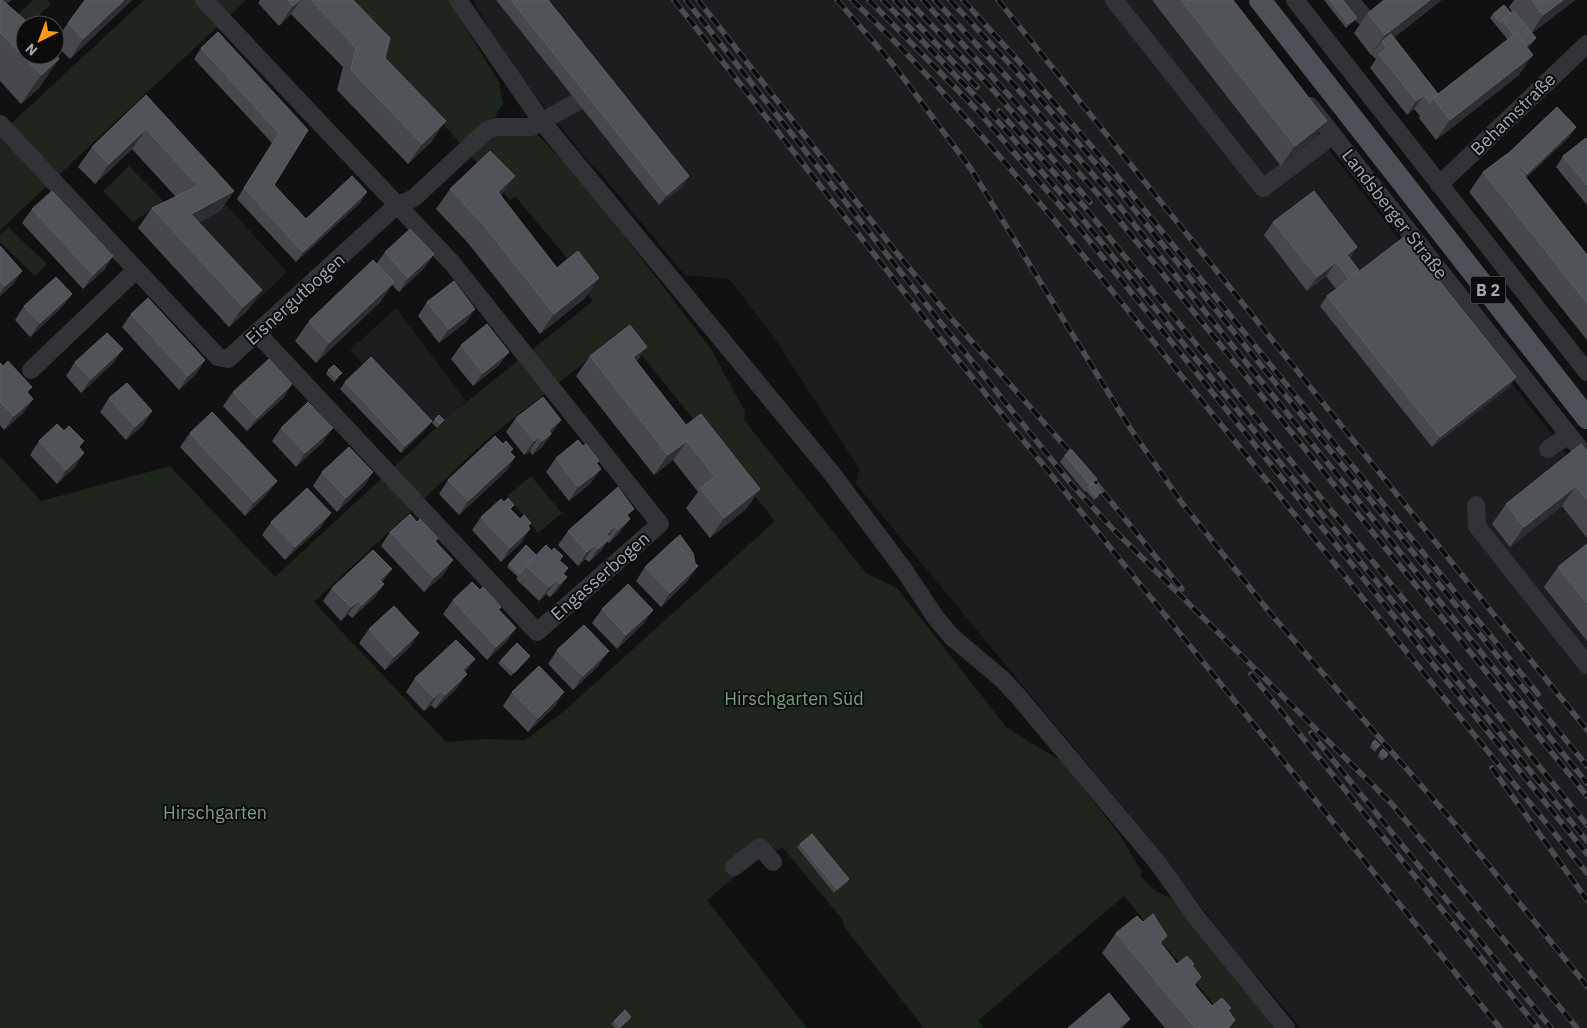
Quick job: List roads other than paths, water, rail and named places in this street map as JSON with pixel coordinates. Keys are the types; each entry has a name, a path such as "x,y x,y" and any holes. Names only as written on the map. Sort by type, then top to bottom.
{"main road":[{"name":"Landsberger Straße","path":"1260,0 1585,415"}],"street":[{"path":"204,0 396,206"},
{"path":"458,0 542,123 830,471 904,570 936,618 952,637 1018,695 1157,862 1196,918 1286,1028"},
{"path":"1114,0 1263,188 1333,135"},
{"path":"1295,0 1587,372"},
{"path":"1350,0 1363,16"},
{"name":"Behamstraße","path":"1439,185 1587,44"},
{"name":"Landsberger Straße","path":"1297,90 1587,458"},
{"path":"542,123 577,102"},
{"name":"Eisnergutbogen","path":"0,124 218,357 228,360 396,206 414,198 487,130 497,127 532,127 542,123"},
{"path":"1371,183 1392,168"},
{"name":"Engasserbogen","path":"258,334 537,632 660,524 452,263 396,206"},
{"path":"31,370 136,270"},
{"name":"Landsberger Straße","path":"1567,431 1585,415"},
{"path":"1548,448 1567,431"},
{"path":"1476,505 1477,526 1587,665"},
{"path":"734,868 760,847 773,862"}],"railway":[{"path":"674,0 937,334 1500,1028"},
{"path":"686,0 941,323 1073,486 1114,530 1392,804 1577,1028"},
{"path":"698,0 896,252 950,317 1072,454 1182,589"},
{"path":"837,0 896,68 971,169 1130,428 1182,503 1271,614 1455,824 1587,986"},
{"path":"852,0 930,78 1051,216 1587,873"},
{"path":"869,0 976,109 1070,217 1587,854"},
{"path":"883,0 982,103 1076,211 1587,841"},
{"path":"895,0 977,87"},
{"path":"908,0 994,91 1090,202"},
{"path":"923,0 1097,193 1587,796"},
{"path":"935,0 1008,78 1104,187 1587,783"},
{"path":"950,0 1016,71 1111,181 1587,766"},
{"path":"963,0 1022,65 1117,176 1538,694"},
{"path":"998,0 1587,730"},
{"path":"999,111 1083,205 1587,825"},
{"path":"1251,674 1538,1028"},
{"path":"1311,733 1551,1028"},
{"path":"1492,768 1587,900"}],"park label":[{"name":"Hirschgarten Süd","path":"794,698"},
{"name":"Hirschgarten","path":"215,812"}]}
